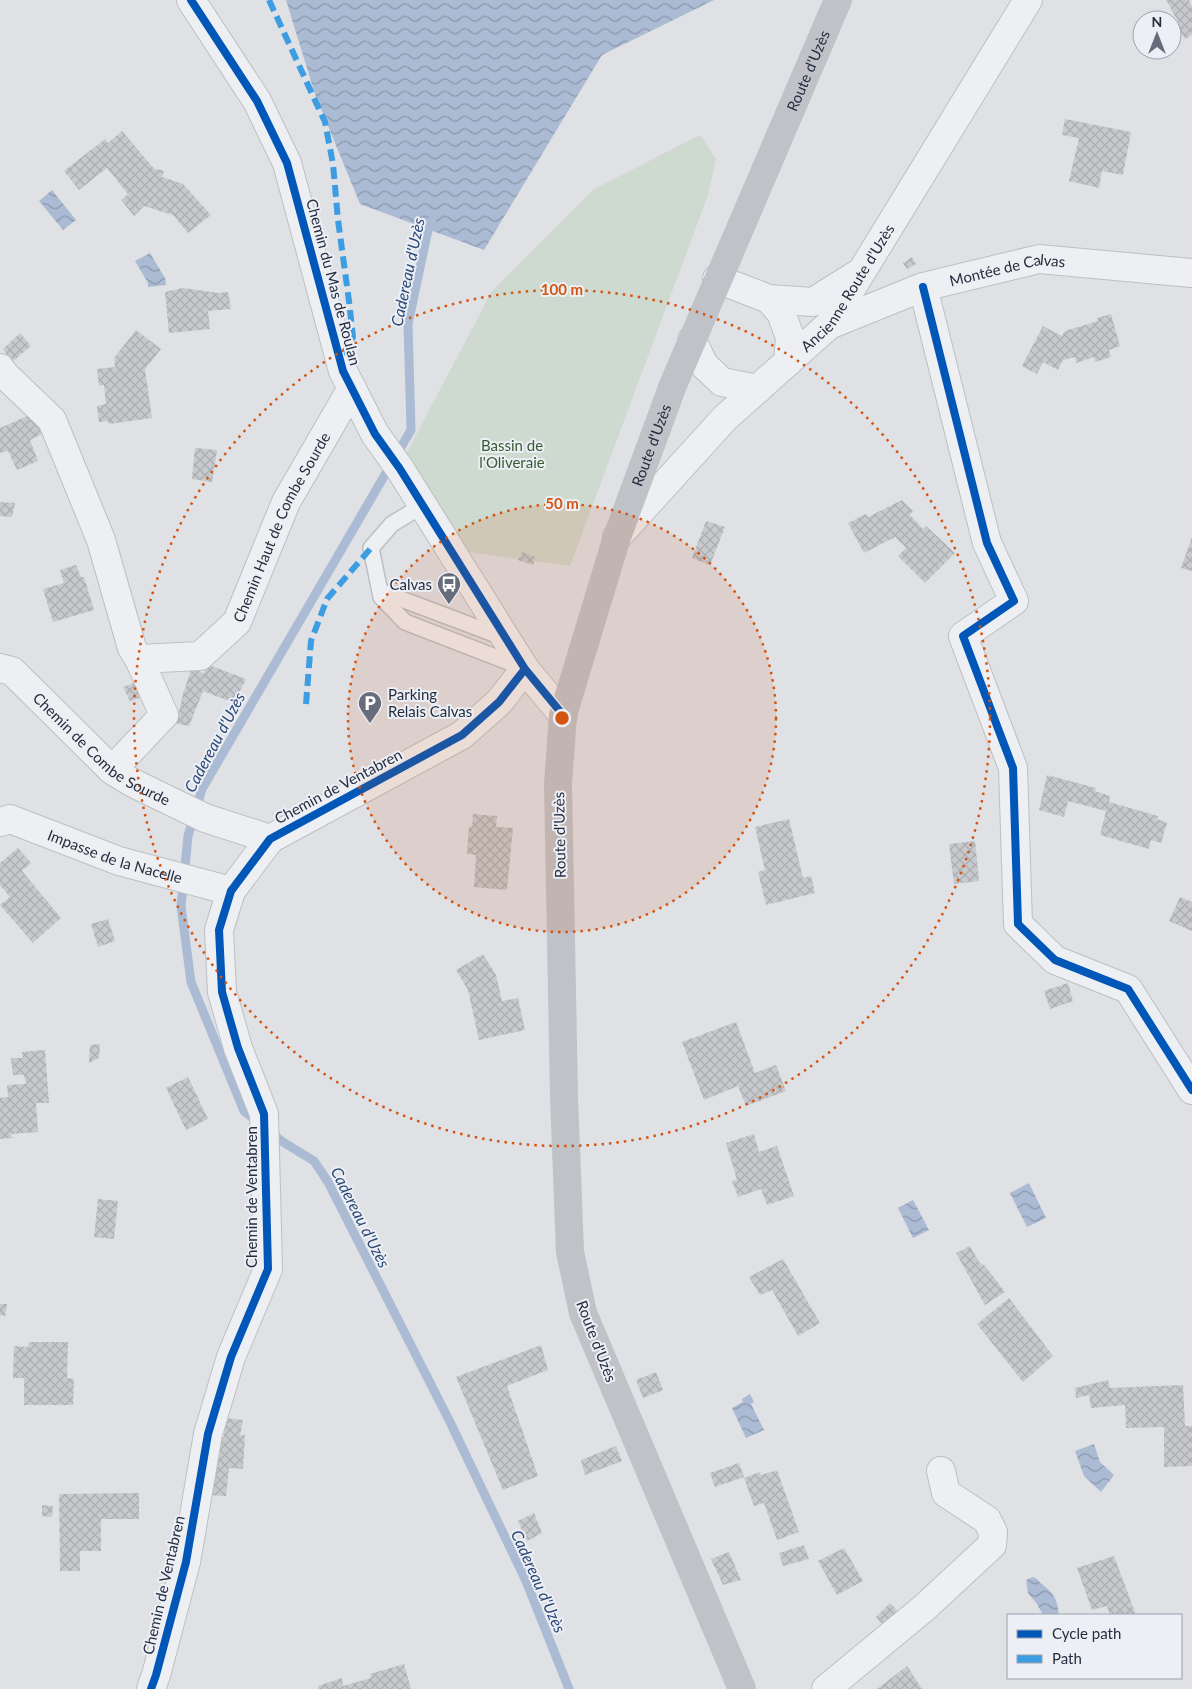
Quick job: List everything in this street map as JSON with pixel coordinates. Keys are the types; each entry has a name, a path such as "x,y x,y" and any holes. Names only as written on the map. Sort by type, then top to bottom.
{"main road":[{"name":"Route d'Uzès","path":"742,1689 583,1313 570,1252 564,1087 558,784 563,715 617,537 673,385 838,0"}],"street":[{"name":"Chemin du Mas de Roulan","path":"191,0 257,101 287,163 343,371 383,446 400,469 525,669 563,715"},
{"name":"Ancienne Route d'Uzès","path":"617,537 725,418 829,325 1028,0"},
{"name":"Montée de Calvas","path":"829,325 923,287 1039,259 1192,273"},
{"path":"718,279 769,299 813,302 862,272"},
{"path":"923,287 987,543 1014,601 962,636 1013,768 1018,924 1055,960 1128,989 1192,1090"},
{"path":"769,299 781,313 790,337 788,362"},
{"path":"692,340 704,365 722,382 758,389"},
{"path":"0,368 52,420 102,540 132,648 139,659 164,715 112,770"},
{"name":"Chemin Haut de Combe Sourde","path":"139,659 200,656 236,622 286,502 352,388"},
{"name":"Chemin de Combe Sourde","path":"0,668 12,671 112,770 131,782 195,814 270,839"},
{"name":"Chemin de Ventabren","path":"151,1689 186,1562 208,1434 231,1357 268,1269 264,1114 238,1048 222,992 219,930 231,891 270,839 462,735 499,702 525,669"},
{"name":"Impasse de la Nacelle","path":"0,822 10,819 119,861 231,891"},
{"path":"826,1689 924,1608 992,1545 994,1532 987,1520 946,1493 941,1471"}],"lane":[{"path":"422,505 392,524 371,548 381,597 405,622 525,669"},
{"path":"380,591 506,638"}],"green space":[{"name":"Bassin de l'Oliveraie","path":"700,135 716,159 708,195 570,566 460,551 404,458 492,291 594,189"}],"water":[{"path":"286,0 714,0 602,55 484,250 360,204 315,94"},
{"path":"52,190 76,220 63,230 39,201"},
{"path":"150,253 165,278 166,285 148,287 148,283 135,261"},
{"path":"1029,1183 1046,1218 1027,1227 1010,1193"},
{"path":"913,1200 929,1230 913,1238 898,1208"},
{"path":"750,1394 754,1402 751,1404 764,1430 746,1438 732,1408 743,1402 742,1399"},
{"path":"1094,1444 1100,1462 1114,1475 1101,1492 1084,1476 1075,1451"},
{"path":"1033,1577 1037,1579 1053,1594 1059,1614 1042,1614 1028,1593 1026,1580"}],"building":[{"path":"1166,0 1189,0 1192,7 1192,35 1185,39 1182,34 1182,10 1172,10"},
{"path":"1065,119 1131,132 1123,175 1102,171 1099,188 1069,181 1079,138 1062,135"},
{"path":"122,131 155,170 164,171 162,177 183,184 211,215 188,233 173,215 144,206 134,216 121,200 128,194 107,168 79,190 64,171 105,139 108,143"},
{"path":"912,257 916,264 907,269 903,263"},
{"path":"183,288 218,293 228,292 231,309 208,311 210,329 169,333 165,292"},
{"path":"1111,314 1120,346 1109,350 1111,357 1095,362 1094,357 1076,363 1075,357 1063,360 1058,370 1043,362 1037,374 1022,366 1043,326 1062,336 1065,331 1098,321 1097,318"},
{"path":"136,330 161,349 145,369 152,418 109,424 108,421 99,422 97,406 106,404 104,385 99,386 97,369 115,367 114,358"},
{"path":"20,333 31,346 12,362 3,349"},
{"path":"32,414 42,434 30,440 38,461 17,470 8,451 0,453 0,428"},
{"path":"195,448 217,450 212,482 192,479"},
{"path":"902,500 913,511 910,515 923,529 926,526 955,553 925,583 898,556 906,548 895,537 864,553 848,523 866,514 868,517"},
{"path":"0,502 15,503 12,517 0,516"},
{"path":"706,521 725,527 710,565 692,558"},
{"path":"1192,537 1192,571 1181,568"},
{"path":"522,552 536,557 533,565 518,560"},
{"path":"76,565 81,577 84,577 94,610 53,622 43,589 64,583 60,570"},
{"path":"206,664 246,679 234,703 203,691 189,726 174,723 178,716 192,667 204,674"},
{"path":"138,681 143,697 130,701 123,687"},
{"path":"1047,775 1096,788 1095,791 1110,796 1109,802 1158,816 1157,819 1167,823 1161,843 1151,840 1149,849 1100,835 1106,811 1068,801 1064,817 1039,810"},
{"path":"473,814 497,816 496,827 513,828 507,890 474,887 476,855 467,854 469,826 472,827"},
{"path":"789,819 803,878 811,876 815,893 766,905 758,872 765,870 755,827"},
{"path":"975,841 979,881 954,884 949,844"},
{"path":"18,848 31,863 22,871 61,918 33,943 0,905 10,897 0,885 0,863"},
{"path":"1180,897 1192,902 1192,931 1169,921"},
{"path":"108,919 115,941 98,947 91,924"},
{"path":"483,954 496,975 502,1001 518,998 525,1030 479,1040 468,990 456,970"},
{"path":"1068,983 1073,1001 1050,1009 1044,991"},
{"path":"736,1022 755,1073 776,1065 786,1091 746,1106 738,1086 704,1100 682,1042"},
{"path":"100,1044 99,1058 89,1063 90,1045"},
{"path":"45,1050 49,1103 36,1103 38,1132 11,1134 12,1138 0,1139 0,1098 8,1097 7,1085 26,1084 24,1075 13,1075 11,1058 23,1058 22,1052"},
{"path":"188,1077 208,1119 186,1130 166,1088"},
{"path":"754,1134 759,1152 777,1146 794,1196 767,1205 761,1189 738,1197 732,1181 737,1180 726,1143"},
{"path":"98,1199 118,1201 114,1239 94,1237"},
{"path":"970,1246 979,1262 985,1266 1005,1292 985,1305 956,1253"},
{"path":"783,1259 820,1323 798,1336 772,1290 760,1295 749,1277"},
{"path":"1009,1298 1053,1356 1023,1382 977,1324"},
{"path":"0,1304 7,1304 5,1316 0,1315"},
{"path":"29,1342 68,1342 67,1378 74,1379 73,1405 24,1405 24,1378 13,1378 14,1346 28,1347"},
{"path":"541,1345 548,1370 507,1386 538,1476 503,1490 456,1377"},
{"path":"656,1372 663,1390 643,1398 636,1380"},
{"path":"1108,1380 1110,1388 1183,1385 1185,1426 1192,1426 1192,1466 1164,1467 1164,1427 1126,1428 1125,1405 1091,1408 1089,1395 1076,1398 1075,1388"},
{"path":"225,1418 243,1420 240,1435 245,1435 243,1469 229,1468 226,1496 209,1495 219,1437 224,1437"},
{"path":"616,1446 622,1461 585,1475 581,1460"},
{"path":"739,1463 744,1477 715,1487 710,1473"},
{"path":"777,1470 799,1532 777,1540 764,1503 754,1506 744,1478 760,1472 761,1475"},
{"path":"139,1493 139,1519 101,1519 101,1551 80,1551 80,1571 60,1571 59,1494"},
{"path":"42,1505 53,1506 52,1517 42,1516"},
{"path":"534,1513 542,1533 527,1541 518,1521"},
{"path":"804,1545 809,1559 783,1566 779,1553"},
{"path":"844,1548 863,1581 837,1595 818,1561"},
{"path":"729,1552 741,1580 723,1585 711,1559"},
{"path":"1114,1556 1136,1614 1110,1614 1107,1606 1092,1610 1077,1568"},
{"path":"890,1603 901,1614 886,1629 876,1617"},
{"path":"404,1664 411,1689 319,1689 318,1686 342,1678 343,1686 371,1678 370,1674"},
{"path":"907,1666 922,1689 877,1689"}],"waterway":[{"name":"Cadereau d'Uzès","path":"258,1122 244,1111 191,982 181,906 188,836 202,789 411,430 408,324 428,230 432,220"},
{"name":"Cadereau d'Uzès","path":"270,1132 314,1161 328,1182 450,1422 526,1581 569,1689"}],"marked path":[{"path":"269,0 325,122 333,164 353,337 340,358"},
{"path":"306,704 311,641 327,599 371,548"}],"cycle path":[{"path":"191,0 257,101 287,163 343,371 375,434 400,469 525,669 563,715"},
{"path":"923,287 987,543 1014,601 963,636 1013,768 1018,924 1055,960 1128,989 1192,1090"},
{"path":"151,1689 186,1562 208,1434 231,1357 268,1269 264,1114 238,1048 222,992 219,930 231,891 270,839 462,735 499,702 525,669"}],"place":[{"name":"Calvas","path":"449,605"},
{"name":"Parking Relais Calvas","path":"370,724"}]}
